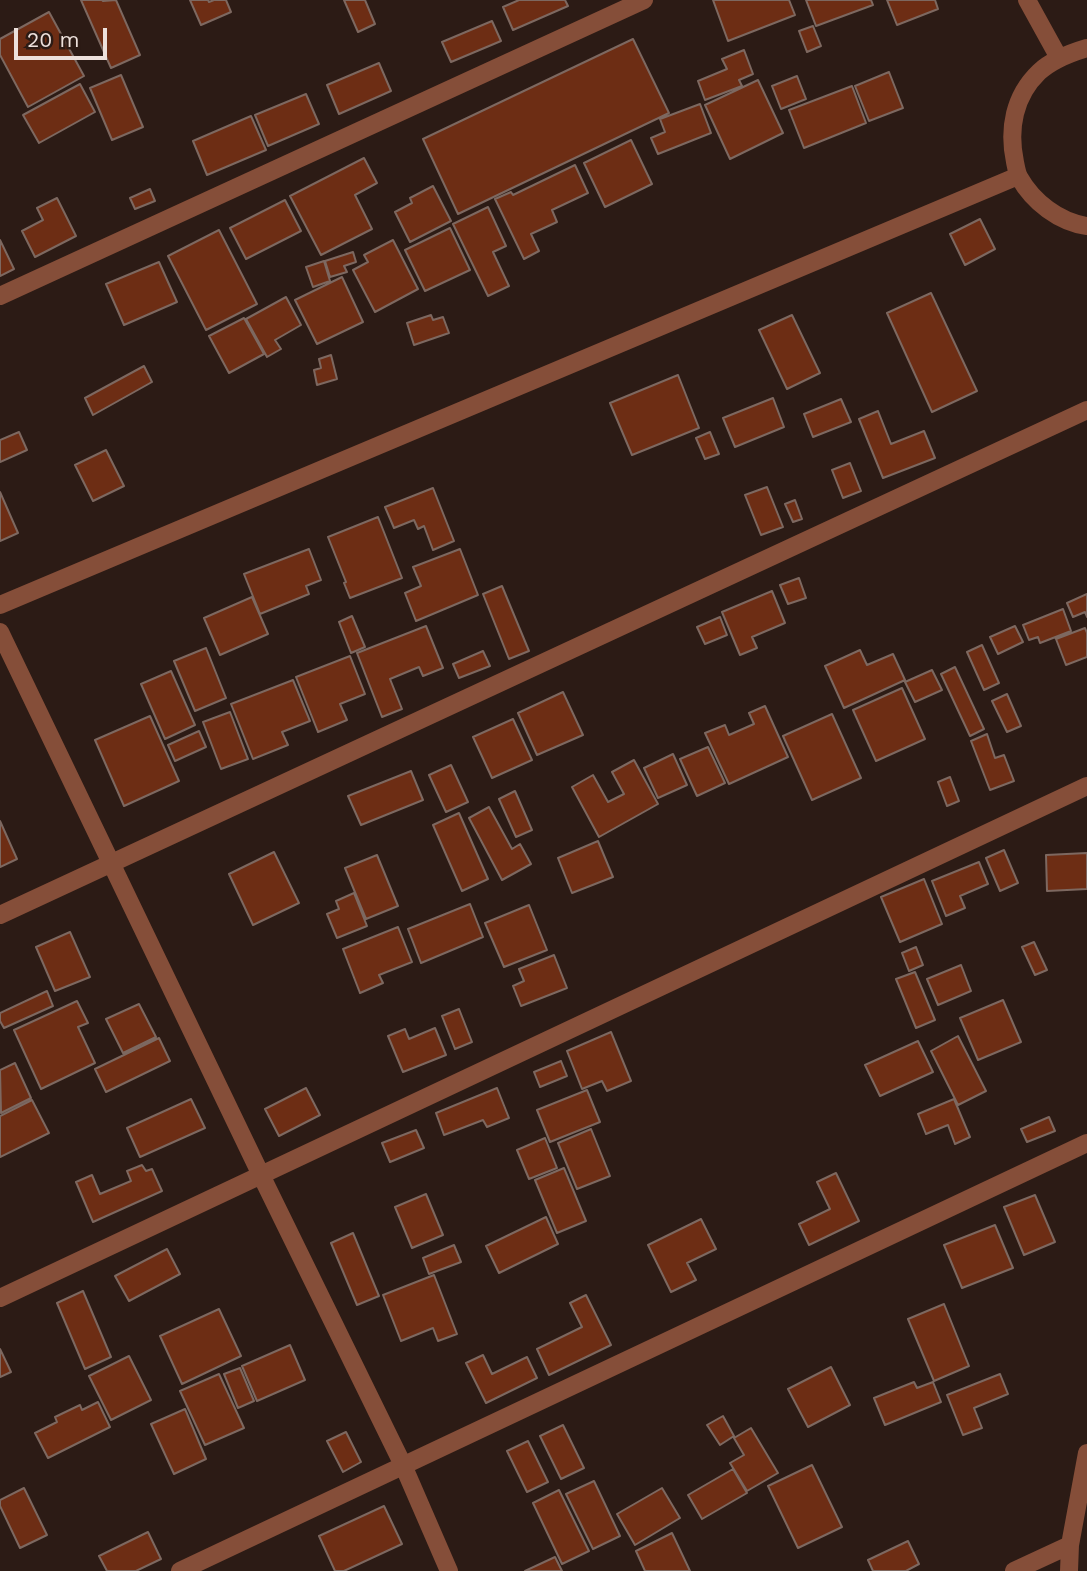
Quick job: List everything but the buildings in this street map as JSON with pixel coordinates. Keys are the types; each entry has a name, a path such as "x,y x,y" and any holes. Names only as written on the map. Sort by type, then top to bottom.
{"street":[{"path":"0,296 644,0"},
{"path":"1027,0 1059,58"},
{"path":"1087,48 1059,58 1040,72 1018,103 1011,135 1018,176 1032,195 1055,215 1087,226"},
{"path":"0,605 1018,176"},
{"path":"0,915 1087,410"},
{"path":"0,632 403,1465 449,1571"},
{"path":"0,1298 1087,786"},
{"path":"180,1571 1087,1143"},
{"path":"1069,1571 1070,1545 1087,1453"},
{"path":"1014,1571 1070,1545"}]}
